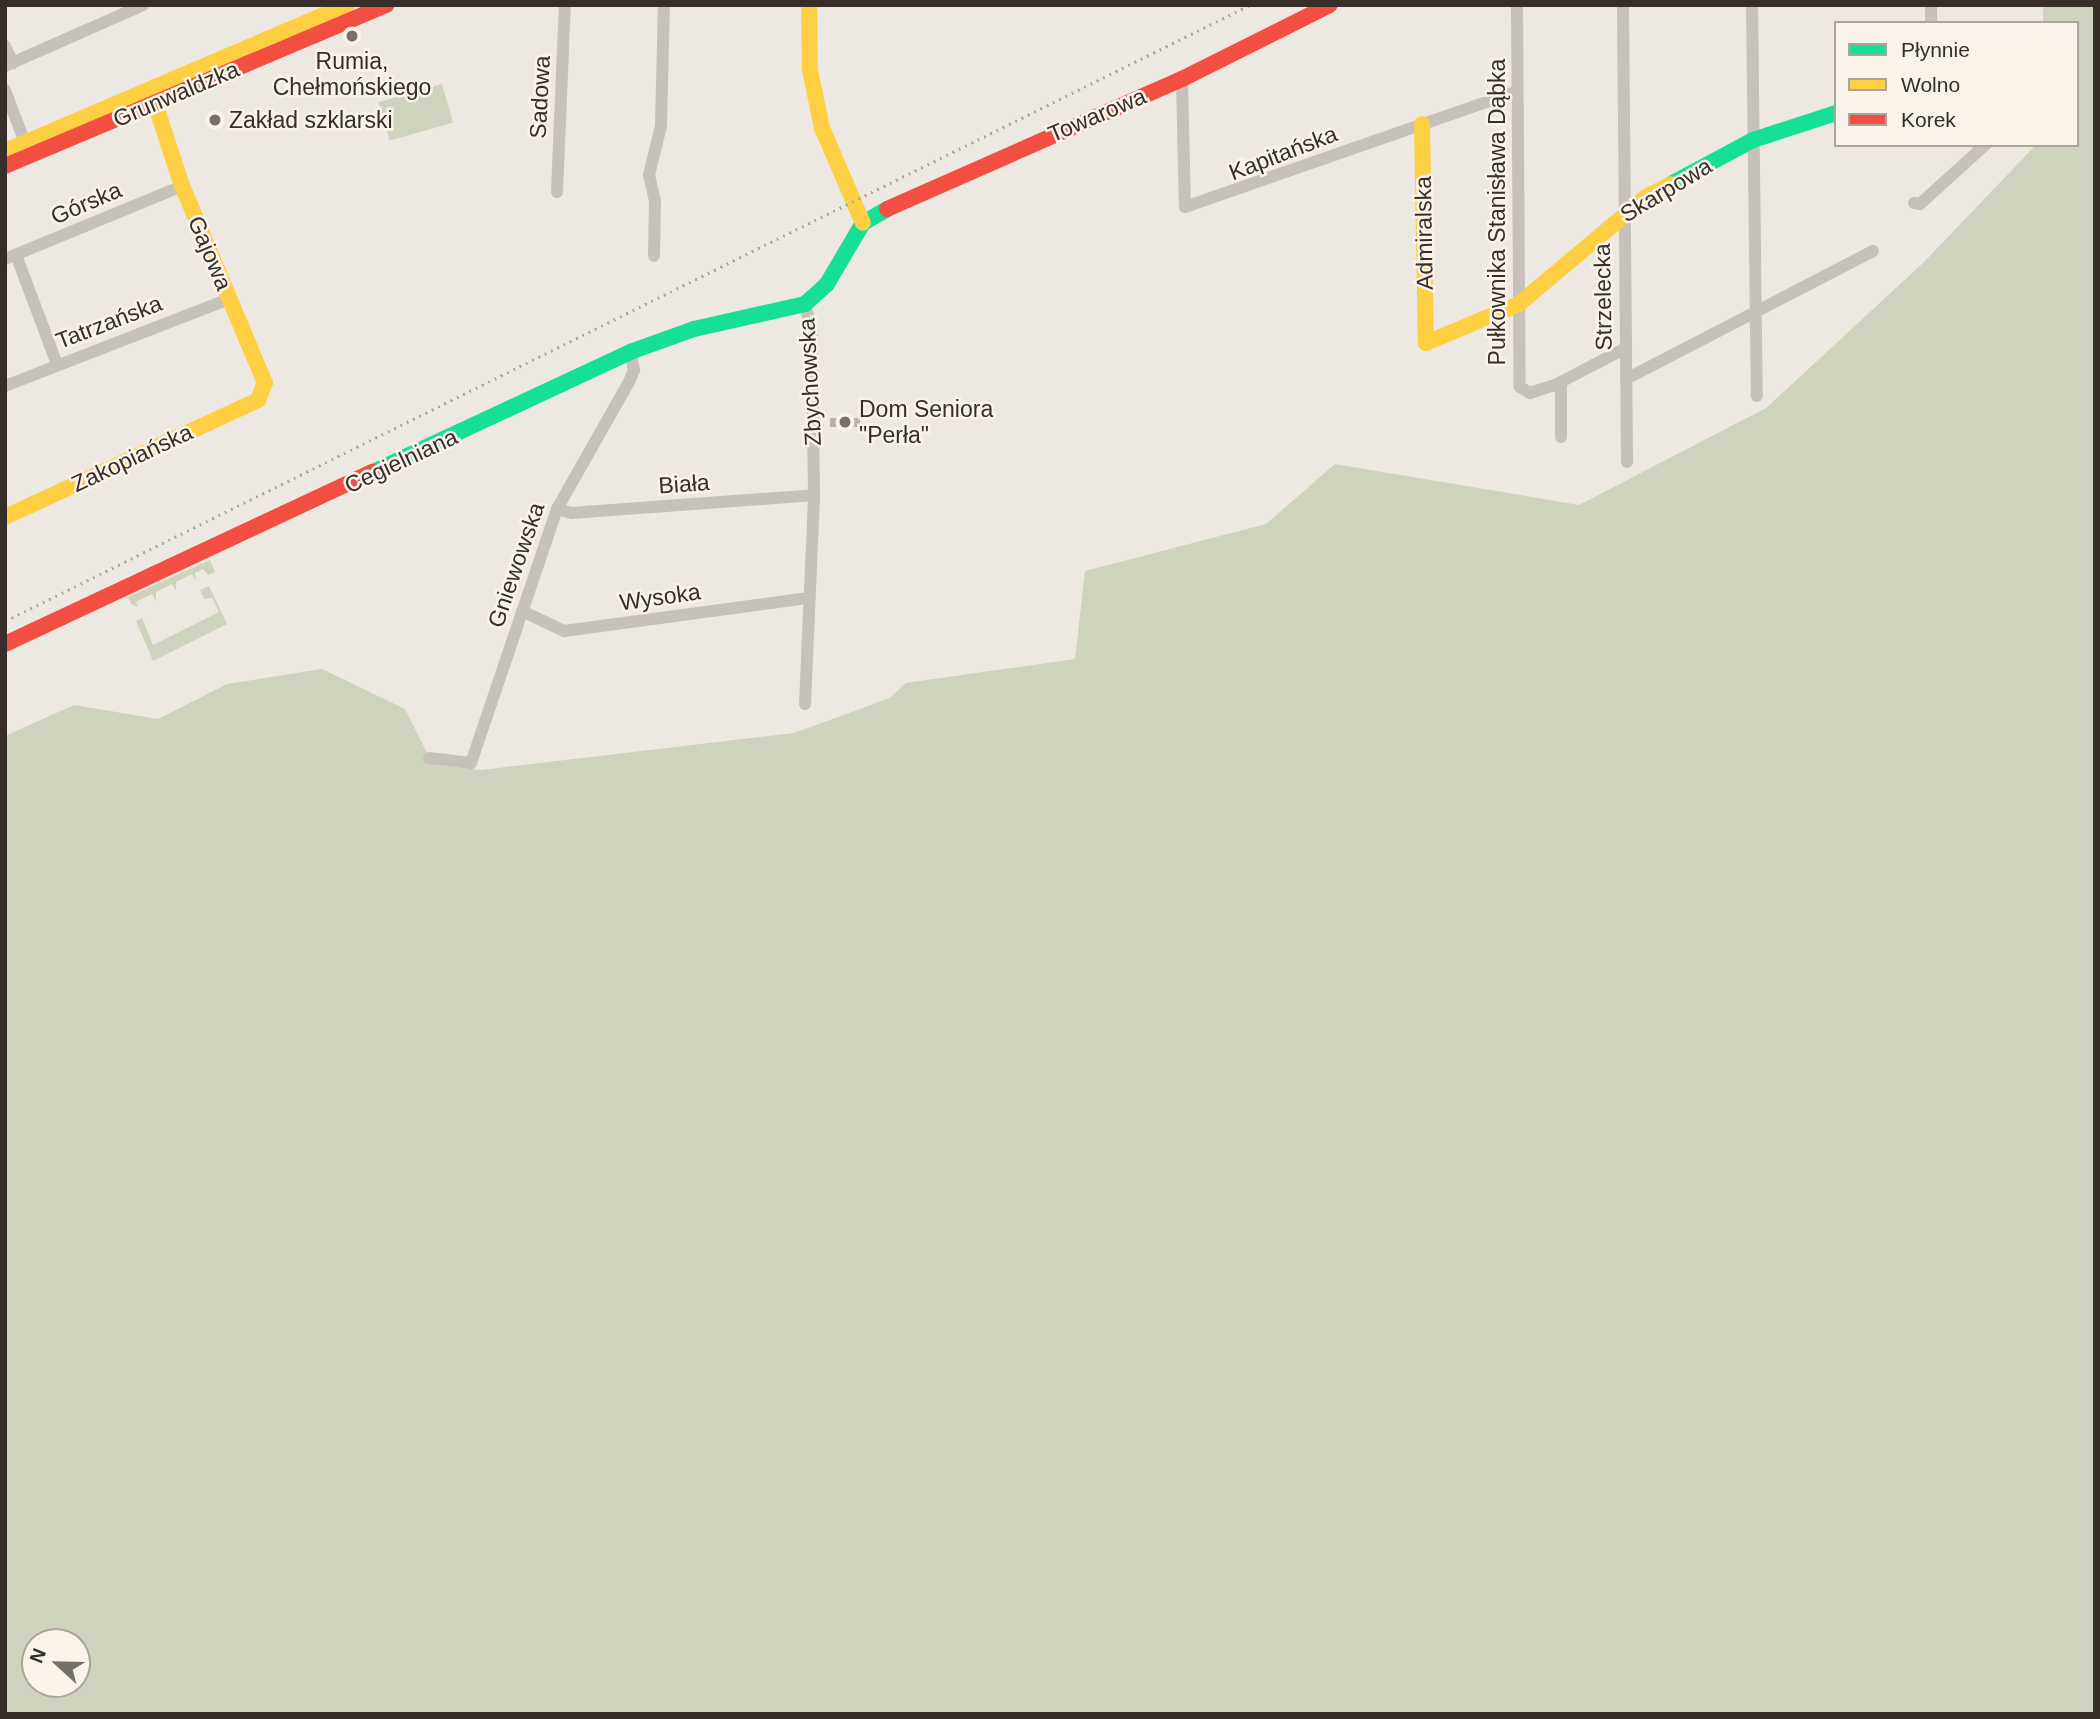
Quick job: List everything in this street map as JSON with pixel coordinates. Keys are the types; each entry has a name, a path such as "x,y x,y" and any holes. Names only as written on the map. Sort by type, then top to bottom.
{"street":[{"path":"5,46 9,64 143,5"},
{"name":"Grunwaldzka","path":"5,152 347,5"},
{"name":"Grunwaldzka","path":"5,166 386,5"},
{"name":"Sadowa","path":"557,192 565,5"},
{"path":"654,256 655,201 649,175 661,126 664,5"},
{"path":"809,5 810,70 822,128 863,223"},
{"name":"Towarowa","path":"863,223 995,157 1182,79 1330,5"},
{"name":"Pułkownika Stanisława Dąbka","path":"1517,5 1520,387 1530,393 1561,382 1624,349"},
{"name":"Strzelecka","path":"1623,5 1627,463"},
{"path":"1752,5 1757,396"},
{"name":"Kapitańska","path":"1182,79 1185,207 1231,195 1516,92"},
{"path":"5,90 25,143"},
{"name":"Gajowa","path":"155,103 182,186 265,383 258,400"},
{"name":"Skarpowa","path":"1426,343 1519,304 1623,212 1753,140 1834,114"},
{"name":"Admiralska","path":"1422,124 1426,343"},
{"path":"1914,203 1920,204 1983,147"},
{"name":"Górska","path":"10,257 182,186"},
{"name":"Zbychowska","path":"805,704 814,495 811,332 805,304 827,284 863,223"},
{"path":"1626,379 1756,314 1873,251"},
{"path":"10,257 57,364"},
{"name":"Tatrzańska","path":"5,386 229,299"},
{"name":"Cegielniana","path":"5,644 630,352 694,329 805,304"},
{"name":"Gniewowska","path":"429,758 471,763 557,509 634,370 630,352"},
{"path":"1561,382 1561,437"},
{"name":"Zakopiańska","path":"5,517 258,400"},
{"name":"Biała","path":"557,509 571,513 814,495"},
{"name":"Wysoka","path":"522,611 564,631 809,598"}],"green space":[{"path":"2043,5 2095,5 2095,1714 5,1714 5,736 74,705 158,719 227,684 322,669 405,709 433,765 481,770 794,733 890,698 906,683 1075,659 1085,571 1266,524 1335,464 1579,505 1766,408 1923,263 2034,147 2079,147 2079,21 2043,21"},
{"path":"442,84 453,122 390,141 379,102"},
{"path":"210,560 215,572 208,575 203,569 195,573 196,581 192,574 176,582 176,591 172,584 156,592 156,601 152,594 136,602 138,607 131,604 128,597"},
{"path":"209,586 227,624 153,661 136,621 142,618 153,645 219,612 212,598 204,599 200,590"}],"building":[{"name":"Dom Seniora \"Perła\"","path":"830,418 860,418 860,427 830,427"}],"railway":[{"path":"5,621 1250,5"}],"traffic: fast":[{"path":"1671,184 1753,140 1834,114"},
{"path":"373,472 630,352 694,329 805,304 827,284 863,223 887,209"}],"traffic: slow":[{"path":"5,151 347,5"},
{"path":"809,5 810,70 822,128 863,223"},
{"path":"5,517 258,400 265,383 182,186 155,103"},
{"path":"1422,124 1426,343 1519,304 1646,197 1671,184"}],"traffic: jam":[{"path":"5,166 386,5"},
{"path":"887,209 1182,79 1330,5"},
{"path":"5,644 373,472"}],"place":[{"name":"Rumia, Chełmońskiego","path":"352,36"},
{"name":"Zakład szklarski","path":"215,120"},
{"name":"Dom Seniora \"Perła\"","path":"845,422"}]}
